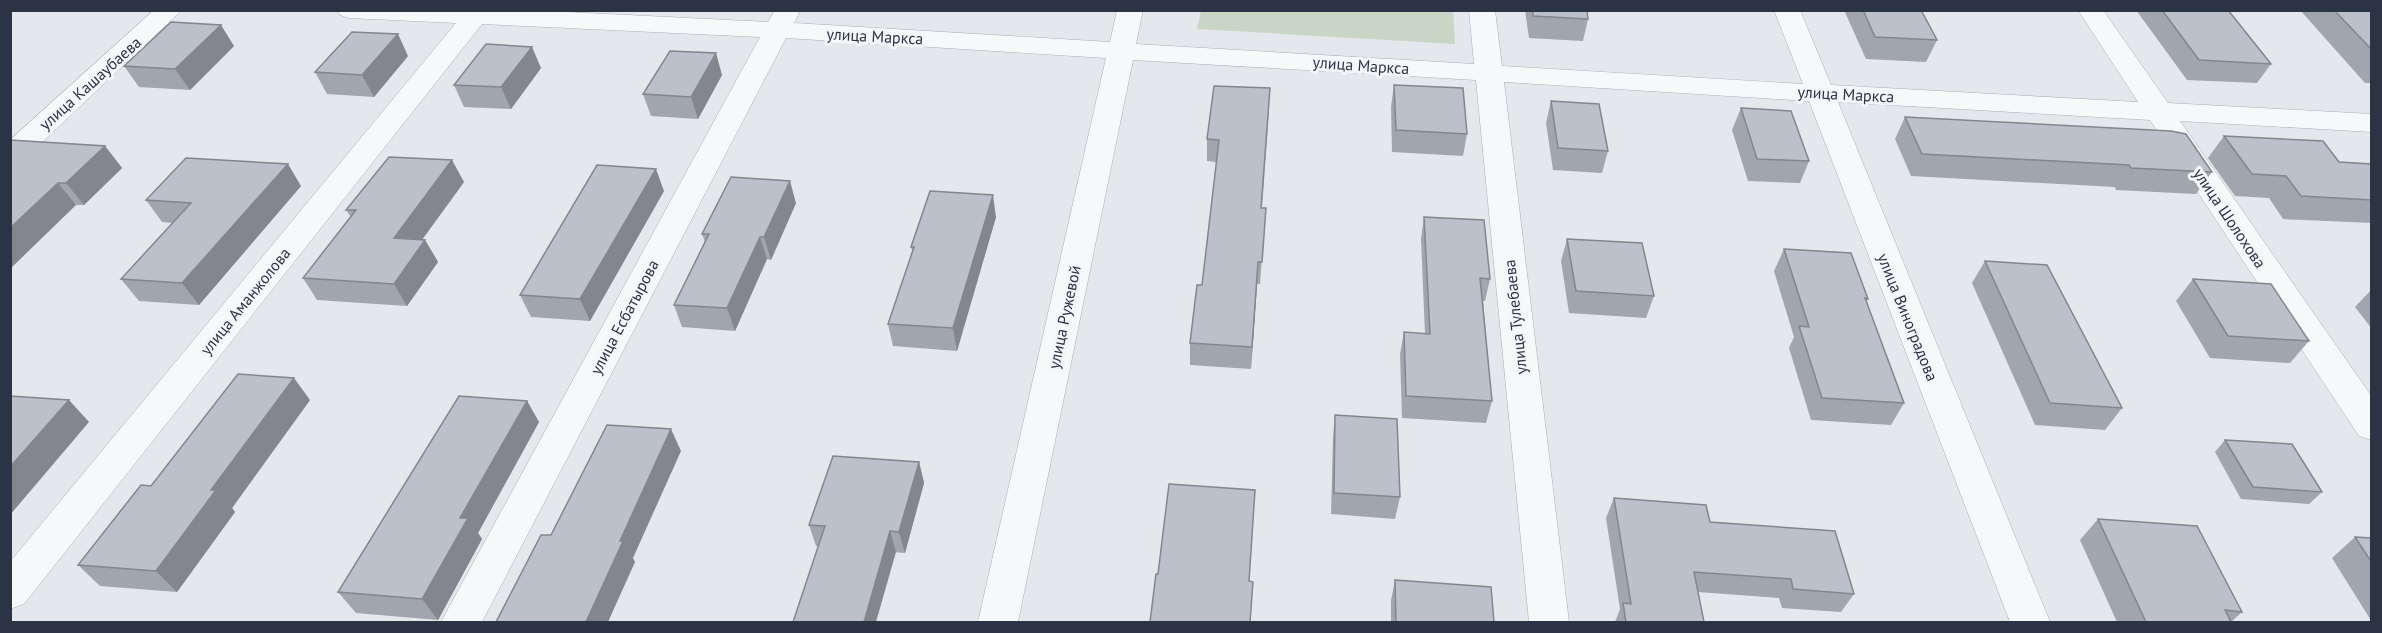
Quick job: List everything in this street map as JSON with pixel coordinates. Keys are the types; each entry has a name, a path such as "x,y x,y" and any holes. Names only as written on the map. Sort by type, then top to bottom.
{"street":[{"name":"улица Кашаубаева","path":"10,156 170,10"},
{"name":"улица Маркса","path":"350,10 782,20 1122,50 1819,93 2372,123"},
{"name":"улица Ружевой","path":"998,622 1130,10"},
{"name":"улица Тулебаева","path":"1482,10 1549,622"},
{"name":"улица Виноградова","path":"1786,10 2030,622"},
{"name":"улица Шолохова","path":"2090,10 2372,426"},
{"name":"улица Аманжолова","path":"10,592 477,14"},
{"name":"улица Есбатырова","path":"461,622 782,20"}],"green space":[{"path":"1201,11 1453,11 1455,44 1197,29"}],"building":[{"path":"1533,10 1587,10 1588,19 1533,16"},
{"path":"1863,10 1921,10 1937,40 1875,37"},
{"path":"2162,10 2228,10 2271,64 2199,60"},
{"path":"2334,10 2372,10 2372,50"},
{"path":"171,22 221,25 175,69 124,66"},
{"path":"352,32 398,34 362,75 315,72"},
{"path":"486,44 532,47 501,87 454,85"},
{"path":"670,51 716,53 691,97 643,94"},
{"path":"1394,85 1463,88 1467,134 1396,130"},
{"path":"1214,86 1270,88 1261,208 1266,208 1262,262 1258,262 1252,347 1190,343 1197,285 1202,285 1219,140 1207,139"},
{"path":"1551,101 1599,104 1608,151 1558,148"},
{"path":"1741,108 1791,111 1809,161 1757,159"},
{"path":"1905,117 2171,131 2186,134 2212,172 2131,168 2129,165 1922,154"},
{"path":"2224,136 2323,141 2339,162 2372,164 2372,200 2301,196 2286,176 2252,174"},
{"path":"10,140 105,146 66,183 58,183 10,228"},
{"path":"389,157 452,160 394,238 425,240 394,284 303,278 356,210 346,210"},
{"path":"186,158 288,164 182,283 121,279 191,203 146,200"},
{"path":"597,165 656,169 580,299 520,295"},
{"path":"731,177 790,181 764,237 760,237 727,308 674,305 709,234 702,234"},
{"path":"930,191 993,195 953,328 888,324 914,247 911,247"},
{"path":"1424,217 1484,220 1490,279 1480,278 1492,401 1406,396 1404,332 1430,334"},
{"path":"1567,239 1642,243 1654,296 1576,291"},
{"path":"1784,249 1851,253 1904,403 1822,398 1799,326 1809,327"},
{"path":"1985,261 2047,265 2122,408 2050,403"},
{"path":"2193,279 2271,284 2309,341 2228,336"},
{"path":"238,374 294,378 211,490 216,490 156,571 78,565 141,485 151,486"},
{"path":"10,396 69,400 10,467"},
{"path":"459,396 527,401 460,518 468,518 422,599 338,592"},
{"path":"1335,415 1397,419 1400,497 1334,493"},
{"path":"607,425 671,429 586,622 496,622 541,535 551,535"},
{"path":"2225,440 2292,444 2322,492 2253,487"},
{"path":"833,456 919,462 899,532 890,531 864,622 793,622 825,526 809,525"},
{"path":"1169,484 1255,490 1249,581 1253,582 1250,622 1150,622"},
{"path":"1614,498 1706,505 1710,522 1835,531 1854,594 1793,589 1791,579 1694,572 1704,622 1626,622 1623,603 1631,604"},
{"path":"2098,519 2197,526 2242,612 2225,610 2231,622 2146,622"},
{"path":"2355,537 2372,538 2372,563"},
{"path":"1395,580 1491,587 1494,622 1396,622"}]}
